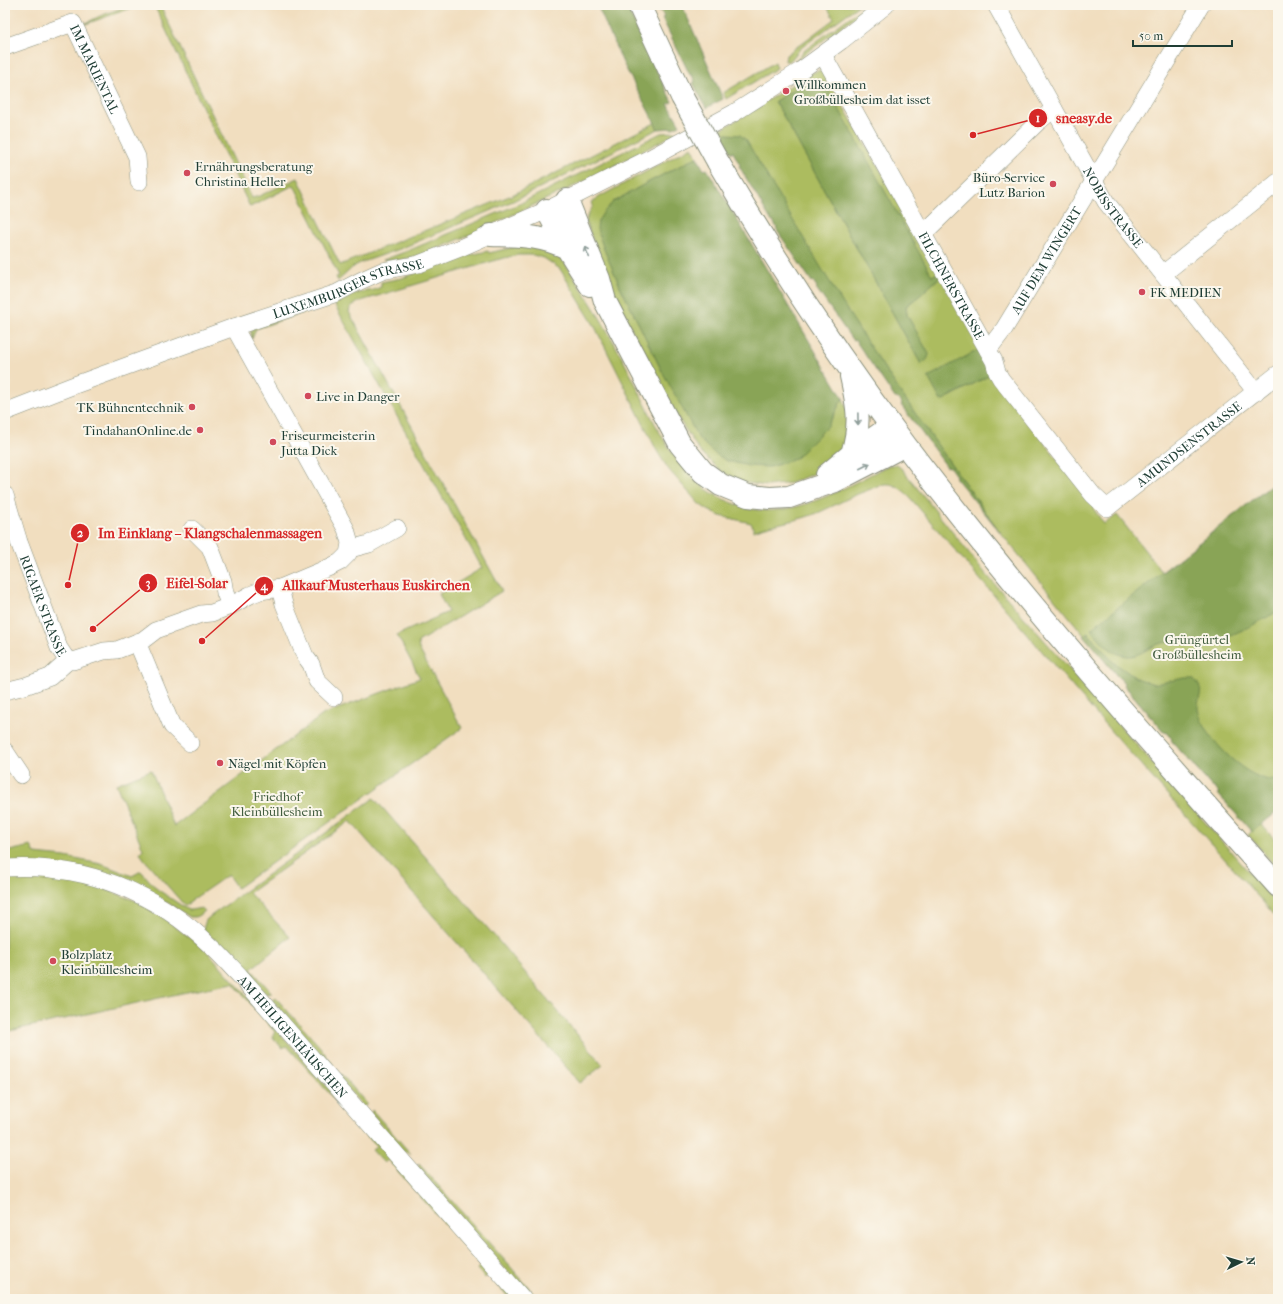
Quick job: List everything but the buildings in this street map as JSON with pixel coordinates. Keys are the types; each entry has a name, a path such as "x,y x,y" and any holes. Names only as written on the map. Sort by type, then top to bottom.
{"main road":[{"path":"639,5 682,97 718,162 786,276 891,426 1032,604 1278,886"},
{"path":"567,200 599,279 606,301 670,427 684,449 703,472 721,485 748,496 760,498 789,497 835,481 905,445"},
{"path":"547,210 567,248 592,288 606,301"},
{"path":"491,235 529,236 545,239 567,248"},
{"path":"849,367 857,401 859,420 858,434 852,454"},
{"path":"816,487 827,474 891,426"}],"street":[{"name":"LUXEMBURGER STRASSE","path":"5,412 234,327 337,293 360,280 382,271 419,264 491,235 547,210 682,142 758,99 823,55 886,5"},
{"name":"NOBISSTRASSE","path":"996,5 1106,202 1256,392"},
{"name":"AUF DEM WINGERT","path":"988,350 1004,329 1201,5"},
{"name":"IM MARIENTAL","path":"5,47 73,23 138,157 139,182"},
{"name":"FILCHNERSTRASSE","path":"823,55 988,350 1001,379 1094,496 1101,502"},
{"path":"923,234 1039,121 1054,110"},
{"path":"1163,274 1278,182"},
{"path":"5,692 50,677 73,660 104,651 116,650 143,640 156,630 201,614 212,613 260,591 280,588 340,562 348,554 350,549 349,537 346,529 234,327"},
{"name":"AMUNDSENSTRASSE","path":"1101,502 1107,508 1278,374"},
{"name":"RIGAER STRASSE","path":"5,495 18,542 59,648 65,657 73,660"},
{"path":"350,549 369,544 397,528"},
{"path":"192,529 210,547 223,581 230,606"},
{"path":"280,588 284,604 317,681 334,697"},
{"path":"138,642 172,726 190,743"},
{"path":"5,751 21,775"},
{"name":"AM HEILIGENHÄUSCHEN","path":"5,868 59,869 104,879 143,896 166,910 213,947 523,1299"}],"green space":[{"path":"130,5 140,5 80,26 100,16"},
{"path":"154,5 160,5 252,198 298,178 340,265 512,195 655,123 658,129 513,201 400,249 360,263 353,267 338,281 336,277 339,276 294,185 250,207"},
{"path":"597,5 626,5 672,102 668,104 680,125 673,128 658,129 623,63"},
{"path":"657,5 682,5 723,99 706,108 693,83 695,82 692,75 690,75 662,18 664,17 661,11 659,11"},
{"path":"826,5 859,5 801,48 790,61 785,61 786,55 834,19"},
{"path":"866,5 874,5 857,15 792,64 805,50"},
{"path":"775,62 777,68 726,99 723,93"},
{"name":"Grüngürtel Großbüllesheim","path":"822,70 940,272 932,276 811,79 775,101 921,364 928,354 907,315 906,306 942,275 982,348 942,401 992,374 1094,506 1093,508 1104,524 1117,515 1162,572 1278,480 1278,811 1261,824 1278,843 1278,869 1248,835 1252,831 1124,685 1125,684 1000,532 916,416 727,134 721,135 719,131 811,73"},
{"path":"811,79 824,82 932,276 940,272 942,275 906,306 907,315 929,354 928,358 921,364 775,101"},
{"path":"674,132 675,134 585,181 474,233 423,255 400,260 383,260 519,204 661,133"},
{"path":"721,135 740,135 746,140 863,336 1000,532 955,477 956,476 949,466 947,467 901,405 902,404 897,398 895,398 855,340 853,341 816,288 817,287 813,281 812,282 776,229 777,228 773,221 772,222 739,166 740,165 733,152 731,153"},
{"path":"692,147 697,157 613,202 603,246 620,286 662,371 827,427 843,398 848,412 844,446 838,454 817,472 791,483 767,486 742,482 721,471 700,452 678,418 626,318 604,271 586,222 587,216 593,206 592,202"},
{"path":"697,157 704,170 707,169 843,398 827,427 795,459 770,467 749,466 727,461 714,453 699,439 662,371 620,286 597,229 598,221 613,202"},
{"name":"Friedhof Kleinbüllesheim","path":"518,246 546,247 556,253 565,263 607,330 660,433 671,451 697,482 714,494 744,507 766,511 777,510 791,508 820,499 889,465 897,465 902,469 985,573 1278,905 1278,919 1108,728 905,492 893,485 881,484 812,515 753,531 751,523 720,516 699,504 669,470 658,453 594,325 560,269 544,258 533,255 518,255 500,259 361,301 351,306 349,312 502,591 418,642 419,649 462,728 237,888 228,875 185,906 140,853 143,849 116,784 151,770 174,826 324,714 420,678 397,635 448,612 439,594 482,568 333,302 256,329 252,339 251,329 347,295 374,290 381,287 381,282 402,278 456,258 488,251 489,253"},
{"path":"982,348 992,374 941,401 928,377"},
{"path":"1278,480 1278,611 1228,636 1206,642 1164,643 1155,645 1131,656 1121,655 1111,650 1091,629"},
{"path":"1088,633 1113,662 1136,678 1154,684 1185,678 1193,678 1200,686 1198,709 1201,720 1218,745 1241,767 1254,775 1267,779 1278,780 1278,811 1252,832 1218,794 1219,793 1214,787 1213,788 1171,740 1172,738 1166,732 1165,733 1124,685 1125,684 1084,636"},
{"path":"374,798 491,932 603,1065 580,1083 350,821 249,893 290,937 251,969 272,993 266,994 203,929 206,920 212,915"},
{"path":"31,846 35,854 65,857 101,864 132,876 141,871 157,889 188,910 202,908 205,911 196,917 190,917 168,903 5,861 5,852"},
{"path":"5,874 76,878 147,905 207,951 516,1299 510,1299 489,1274 485,1278 477,1269 481,1265 388,1160 384,1163 372,1150 376,1146 287,1046 282,1048 272,1036 275,1032 233,983 5,1032"},
{"path":"275,997 320,1047 333,1065 327,1064 272,1001"},
{"path":"341,1074 367,1104 364,1107 342,1083"},
{"path":"372,1110 411,1154 402,1151 371,1114"},
{"path":"419,1164 539,1299 531,1299 418,1167"}],"place":[{"name":"Willkommen Großbüllesheim dat isset","path":"786,91"},
{"name":"sneasy.de","path":"973,135"},
{"name":"Ernährungsberatung Christina Heller","path":"187,173"},
{"name":"Büro-Service Lutz Barion","path":"1053,184"},
{"name":"FK MEDIEN","path":"1142,292"},
{"name":"Live in Danger","path":"308,396"},
{"name":"TK Bühnentechnik","path":"192,407"},
{"name":"TindahanOnline.de","path":"200,430"},
{"name":"Friseurmeisterin Jutta Dick","path":"273,442"},
{"name":"Im Einklang – Klangschalenmassagen","path":"68,585"},
{"name":"Eifel-Solar","path":"93,629"},
{"name":"Allkauf Musterhaus Euskirchen","path":"202,641"},
{"name":"Nägel mit Köpfen","path":"220,763"},
{"name":"Bolzplatz Kleinbüllesheim","path":"53,961"}]}
